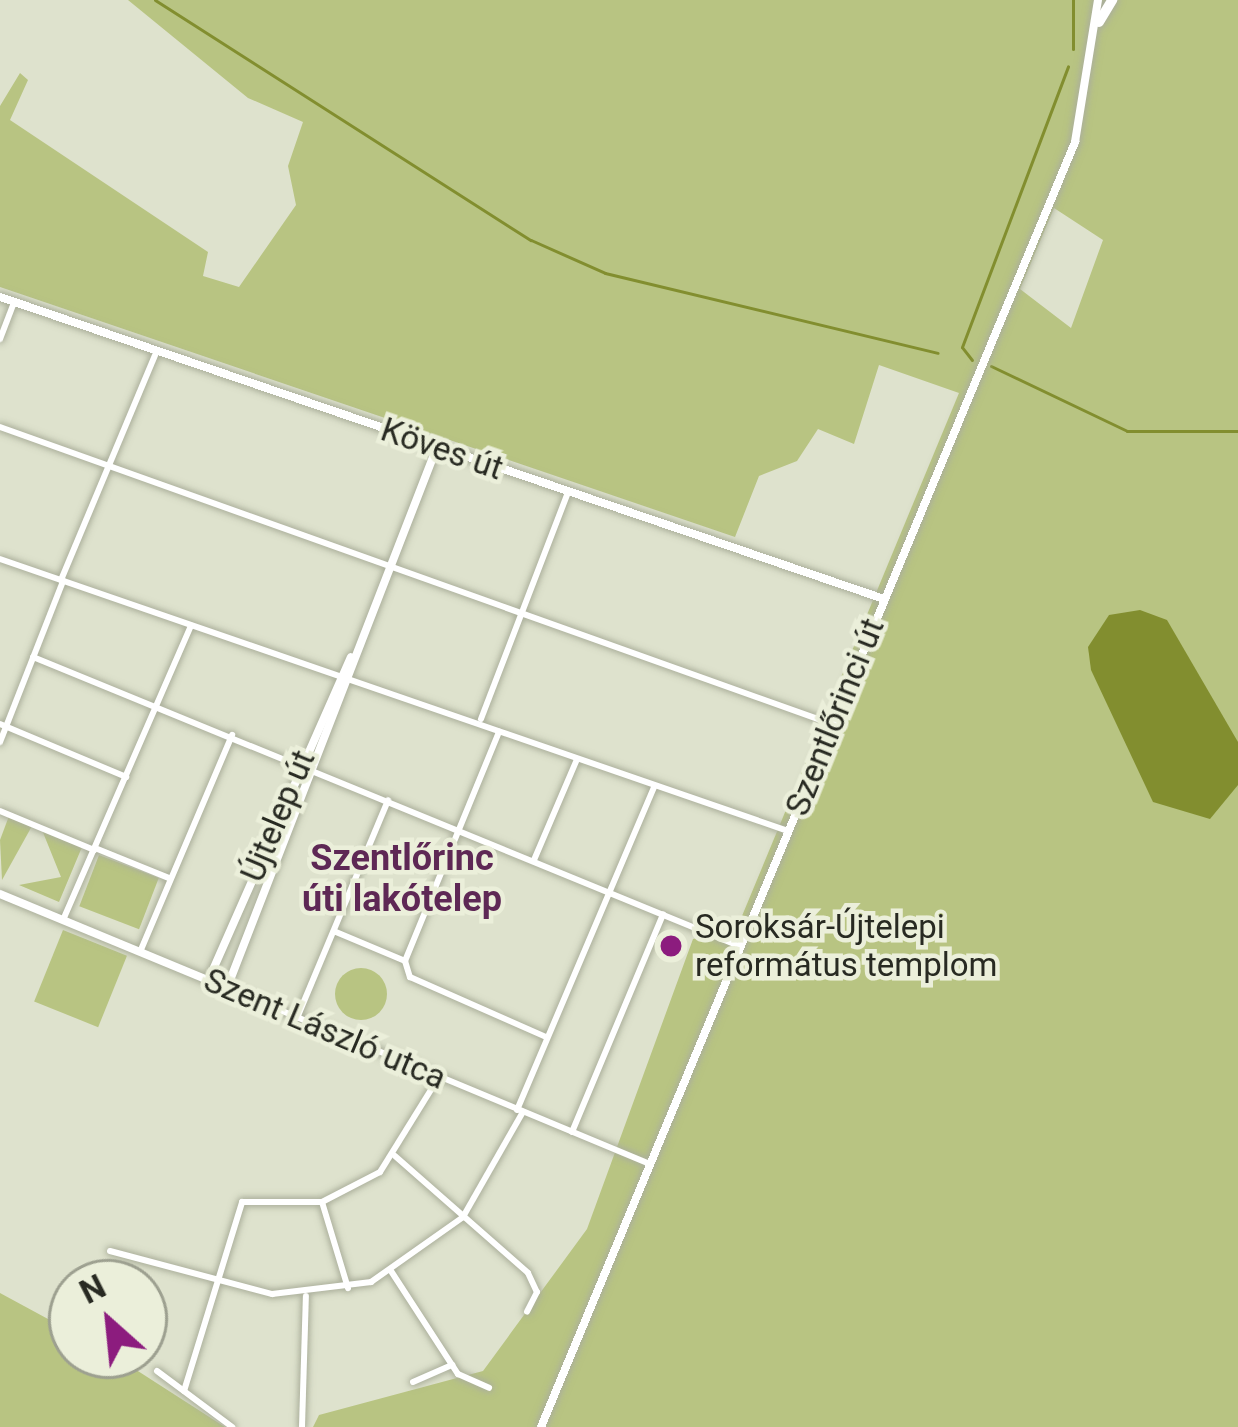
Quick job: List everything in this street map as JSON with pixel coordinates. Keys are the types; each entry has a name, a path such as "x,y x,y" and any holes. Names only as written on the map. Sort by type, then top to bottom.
{"highway":[{"path":"1099,22 1112,0"}],"street":[{"name":"Szentlőrinci út","path":"541,1427 1075,142 1099,22 1098,0"},
{"name":"Köves út","path":"0,297 884,599"},
{"path":"0,339 14,302"},
{"path":"0,742 157,350"},
{"path":"0,427 832,724"},
{"name":"Újtelep út","path":"227,988 320,769 352,656 436,447"},
{"path":"481,719 568,492"},
{"path":"0,559 788,831"},
{"path":"63,920 191,626"},
{"name":"Újtelep út","path":"208,981 337,676 352,656"},
{"path":"33,657 302,761 739,946"},
{"path":"3,725 126,777"},
{"path":"499,732 405,961 410,976 546,1036"},
{"path":"140,952 232,734"},
{"path":"534,860 577,759"},
{"path":"110,1251 219,1286 306,1297 348,1288 391,1270 463,1217 520,1111 546,1036 655,786"},
{"path":"297,1018 388,800"},
{"path":"0,811 170,878"},
{"name":"Szent László utca","path":"0,893 650,1164"},
{"path":"572,1132 663,914"},
{"path":"335,931 405,961"},
{"path":"184,1390 242,1202 322,1202 395,1156 439,1077"},
{"path":"395,1156 528,1273 537,1292 527,1312"},
{"path":"322,1202 348,1288"},
{"path":"391,1270 452,1365 489,1388"},
{"path":"302,1427 306,1297"},
{"path":"413,1382 452,1365"},
{"path":"168,1379 232,1427"}],"shaded area":[{"path":"128,0 1238,0 1238,1427 313,1427 319,1415 483,1371 587,1229 693,939 737,928 959,393 879,365 854,444 818,429 797,461 759,476 735,537 0,287 0,106 20,73 28,80 10,120 208,252 203,276 239,287 296,205 288,166 303,122 248,98","holes":["1054,208 1103,240 1071,328 1020,289"]},
{"path":"1140,610 1167,620 1238,742 1238,785 1210,819 1153,802 1091,670 1088,647 1109,615"},
{"path":"9,816 32,826 2,880 0,840"},
{"path":"42,830 82,847 59,902 19,885 61,877"},
{"path":"99,855 159,878 139,929 79,906"},
{"path":"63,930 127,956 98,1027 34,1001"},
{"path":"361,968 380,975 387,994 380,1013 361,1020 342,1013 335,994 342,975"},
{"path":"0,1293 48,1319 48,1379 150,1379 225,1427 0,1427"}],"waterway":[{"path":"155,0 531,240 605,273 937,353"},
{"path":"1073,0 1073,49"},
{"path":"972,360 962,347 1068,66"},
{"path":"991,366 1127,431 1238,431"}],"place":[{"name":"Soroksár-Újtelepi református templom","path":"671,946"}],"district":[{"name":"Szentlőrinc úti lakótelep","path":"402,878"}]}
